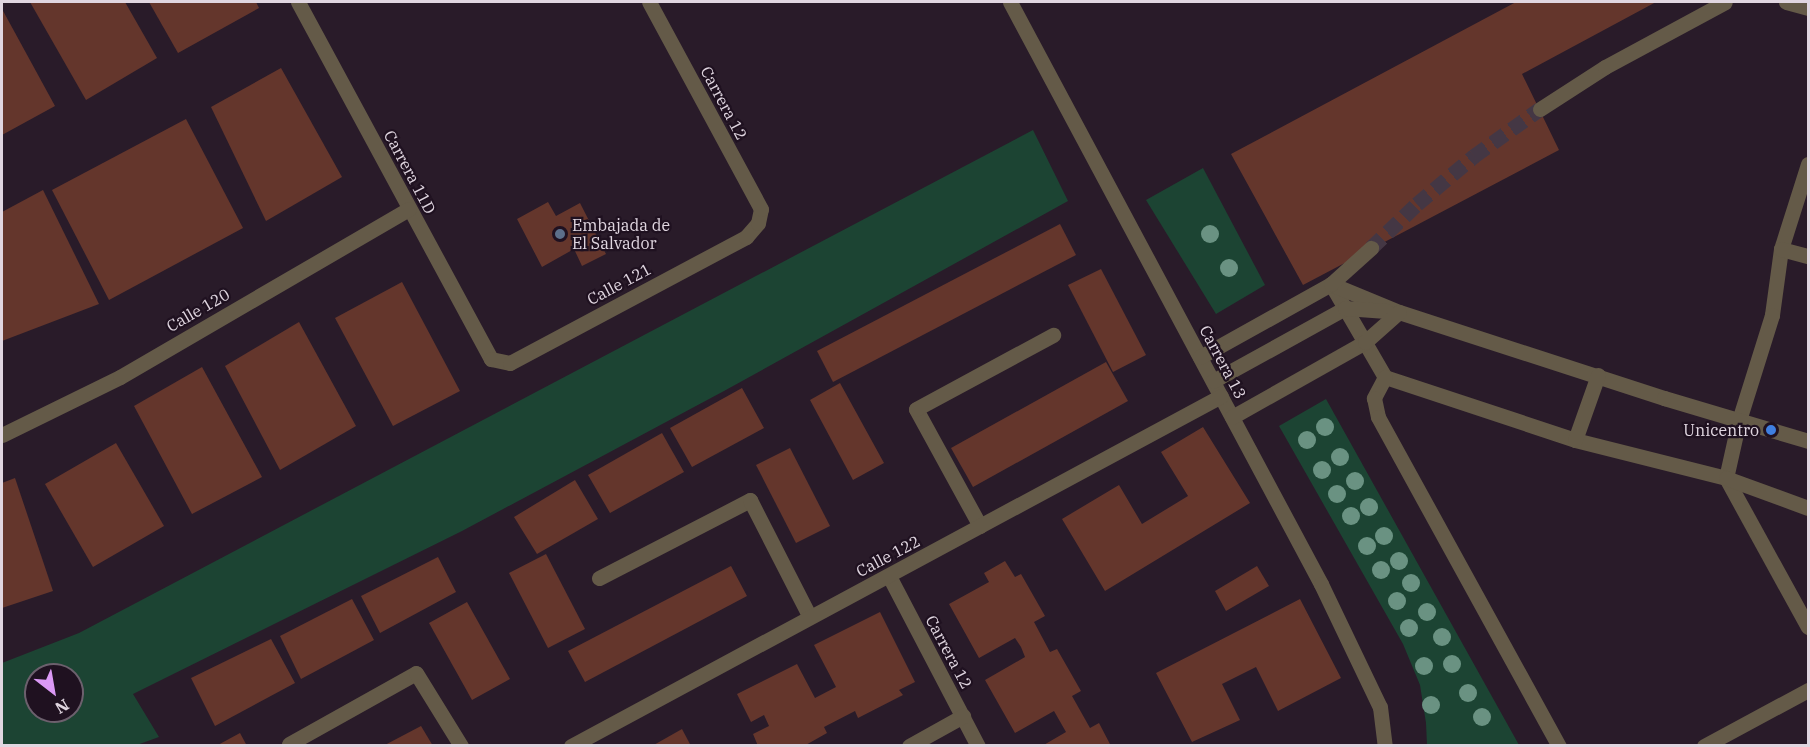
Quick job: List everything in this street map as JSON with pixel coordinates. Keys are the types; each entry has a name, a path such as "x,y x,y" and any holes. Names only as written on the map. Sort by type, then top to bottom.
{"street":[{"name":"Carrera 11D","path":"298,2 491,359"},
{"name":"Carrera 12","path":"650,2 761,209 758,223"},
{"name":"Carrera 13","path":"1010,2 1321,584 1380,707 1386,741"},
{"path":"1540,109 1605,67 1725,2"},
{"path":"1786,2 1809,8"},
{"path":"1809,164 1781,249 1772,315 1739,420 1726,478 1809,627"},
{"name":"Calle 120","path":"2,435 120,377 409,209"},
{"name":"Calle 121","path":"491,359 510,363 746,237 758,223"},
{"path":"1200,357 1331,284 1371,248"},
{"path":"1781,249 1809,256"},
{"path":"1331,284 1385,377 1575,440 1726,478 1809,508"},
{"path":"1331,284 1399,312 1664,398 1809,441"},
{"path":"1213,381 1345,308 1399,312"},
{"path":"1232,417 1365,342 1399,312"},
{"path":"980,526 916,409 1053,335"},
{"path":"1575,440 1598,375"},
{"path":"1385,377 1374,399 1378,417 1559,746"},
{"name":"Calle 122","path":"571,746 1221,396"},
{"path":"599,578 750,500 810,617"},
{"name":"Carrera 12","path":"889,576 978,746"},
{"path":"289,744 416,673 461,746"},
{"path":"1704,746 1723,741 1809,690"},
{"path":"909,746 963,716"},
{"path":"1371,746 1386,741"}],"green space":[{"path":"1033,130 1068,201 724,391 462,531 133,694 159,737 134,746 2,745 2,663 79,633"},
{"path":"1203,168 1265,285 1216,314 1146,200"},
{"path":"1326,399 1519,745 1427,745 1420,685 1403,644 1279,426"}],"building":[{"path":"30,2 125,2 157,58 86,100"},
{"path":"149,2 256,2 259,8 178,53"},
{"path":"1516,2 1656,2 1522,74 1559,150 1303,285 1231,154"},
{"path":"2,9 55,106 2,135"},
{"path":"281,68 342,177 266,221 211,107"},
{"path":"186,119 243,228 109,300 52,190"},
{"path":"43,190 99,304 2,341 2,212"},
{"name":"Embajada de El Salvador","path":"548,202 556,216 580,203 606,254 582,266 574,249 542,267 517,219"},
{"path":"1060,224 1076,255 833,382 817,351"},
{"path":"1101,269 1146,355 1113,372 1068,285"},
{"path":"402,282 460,391 393,426 335,318"},
{"path":"299,322 356,426 280,470 225,366"},
{"path":"1106,362 1128,401 973,487 951,448"},
{"path":"202,367 262,477 192,514 134,406"},
{"path":"840,383 884,463 853,480 810,400"},
{"path":"742,388 764,428 692,467 670,428"},
{"path":"1203,427 1250,503 1105,591 1062,519 1119,485 1142,524 1188,496 1161,452"},
{"path":"662,433 684,472 610,513 588,475"},
{"path":"116,443 164,526 93,567 45,484"},
{"path":"790,448 830,526 796,543 756,465"},
{"path":"15,478 53,591 2,608 2,483"},
{"path":"575,480 598,519 537,554 514,517"},
{"path":"546,554 585,629 548,648 509,573"},
{"path":"438,557 456,592 380,633 361,596"},
{"path":"1005,561 1015,577 1021,574 1045,616 1034,622 1050,652 1057,649 1081,691 1072,696 1090,728 1099,723 1111,746 1042,746 1066,732 1054,711 1015,733 985,680 1025,657 1021,647 1015,638 979,658 949,604 989,582 984,573"},
{"path":"731,566 747,596 585,682 568,651"},
{"path":"1257,566 1269,586 1226,611 1215,591"},
{"path":"352,599 374,640 301,679 280,636"},
{"path":"1300,599 1341,678 1278,711 1256,667 1222,684 1240,720 1192,742 1156,673"},
{"path":"467,602 510,679 472,700 429,623"},
{"path":"880,612 915,682 899,690 903,695 858,718 855,711 824,727 827,733 804,746 758,746 753,734 769,726 764,715 751,722 737,694 797,664 815,698 836,687 814,645"},
{"path":"271,639 295,683 215,726 191,678"},
{"path":"421,726 433,746 383,746"},
{"path":"682,729 691,746 652,746"},
{"path":"240,733 247,746 216,746"}],"tunnel":[{"path":"1371,248 1417,204 1474,156 1540,109"}],"place":[{"name":"Embajada de El Salvador","path":"560,234"},
{"name":"Unicentro","path":"1771,430"}]}
